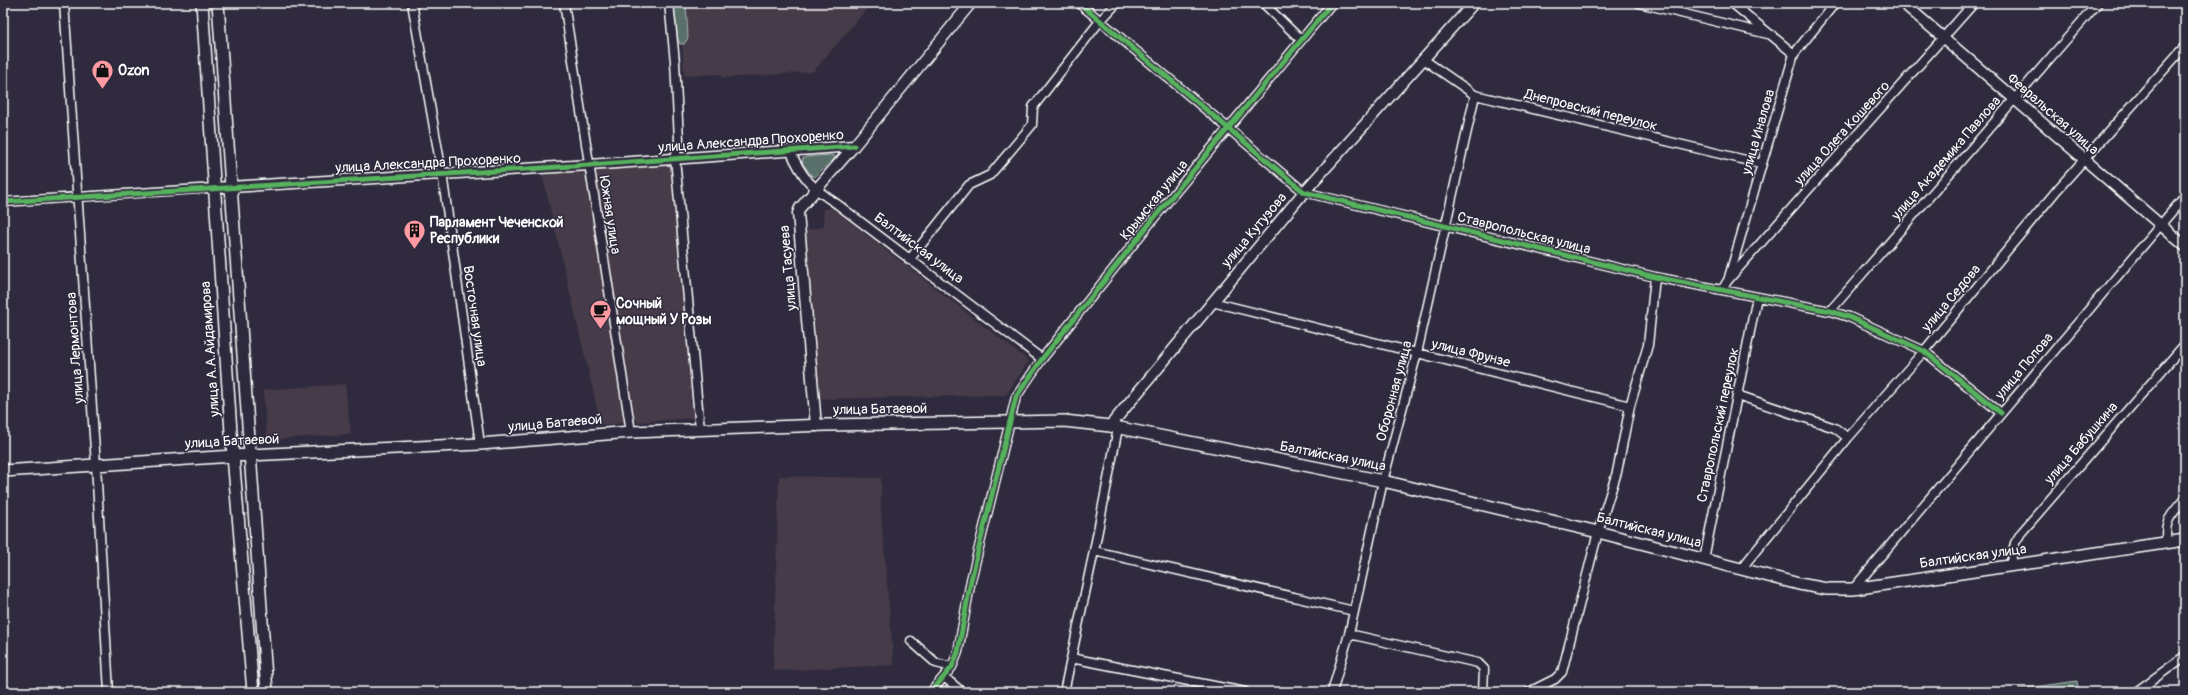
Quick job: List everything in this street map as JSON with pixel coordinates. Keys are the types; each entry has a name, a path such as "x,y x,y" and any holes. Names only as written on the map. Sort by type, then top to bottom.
{"main road":[{"name":"улица А.А.Айдамирова","path":"202,3 214,188 253,692"},
{"path":"218,3 267,692"},
{"name":"улица Батаевой","path":"3,471 249,455 480,444 631,432 700,429 1064,421 1114,427"},
{"name":"Балтийская улица","path":"1114,427 1383,481 1598,532 1799,584 1827,589 1853,589 2185,540"}],"street":[{"name":"улица Лермонтова","path":"64,3 96,465 109,692"},
{"name":"Восточная улица","path":"412,3 442,173 480,444"},
{"name":"Южная улица","path":"564,3 631,432"},
{"path":"669,3 675,62 679,140 675,158 700,429"},
{"name":"улица Тасуева","path":"816,426 797,221 800,208 854,146 971,3"},
{"name":"Ставропольская улица","path":"1079,3 1304,192 1655,277 1849,317 1924,351 2001,413"},
{"path":"909,260 969,185 990,175 1032,124 1033,107 1100,21 1116,3"},
{"path":"1263,3 1300,40"},
{"name":"Крымская улица","path":"931,692 952,667 958,652 971,580 1011,422 1016,396 1042,359 1154,218 1332,3"},
{"name":"улица Кутузова","path":"1114,427 1212,302 1304,192 1474,3"},
{"path":"1640,3 1772,35"},
{"path":"1732,3 1794,54"},
{"name":"улица Иналова","path":"1728,280 1794,54 1835,3"},
{"name":"Февральская улица","path":"1903,3 2185,246"},
{"name":"улица Олега Кошевого","path":"1728,280 1944,39 1974,3"},
{"name":"улица Академика Павлова","path":"1830,312 2098,3"},
{"name":"улица Седова","path":"1741,569 1848,438 1924,351 2084,160 2185,46"},
{"name":"Днепровский переулок","path":"1423,58 1476,95 1762,164"},
{"name":"Оборонная улица","path":"1332,692 1354,611 1383,481 1417,353 1476,95"},
{"name":"улица Александра Прохоренко","path":"3,202 442,173 589,166 675,158 854,146"},
{"name":"Балтийская улица","path":"790,150 805,180 815,190 836,204 1042,359"},
{"name":"улица Попова","path":"1853,589 2185,196"},
{"path":"1529,692 1559,676 1598,532 1617,472 1630,406 1648,345 1655,277"},
{"path":"1722,290 1728,280"},
{"name":"Ставропольский переулок","path":"1704,559 1757,297"},
{"name":"улица Фрунзе","path":"1212,302 1630,406"},
{"name":"улица Бабушкина","path":"2010,566 2015,543 2021,533 2185,344"},
{"path":"1737,395 1835,428 1848,438"},
{"path":"1064,692 1094,551 1114,427"},
{"path":"2167,542 2165,529 2167,522 2185,498"},
{"path":"1094,551 1354,611"},
{"path":"1348,634 1478,663 1484,669 1483,692"},
{"path":"910,641 936,663 952,667"},
{"path":"2136,692 2185,656"},
{"path":"1071,658 1245,692"},
{"path":"944,677 962,692"}],"shaded area":[{"path":"680,3 872,3 813,72 722,78 721,74 684,76"},
{"path":"670,163 693,418 601,425 542,174"},
{"path":"832,208 1029,361 1006,395 818,399 804,230 824,227 823,209"},
{"path":"345,384 351,434 267,440 263,390"},
{"path":"779,476 881,478 881,511 894,665 773,671"}],"green space":[{"path":"673,3 686,3 688,38 684,44 680,44 677,37"},
{"path":"835,156 834,159 815,177 812,176 803,164 802,159 806,157"},
{"path":"2077,681 2079,692 2019,692 2019,689"}],"cycle path":[{"path":"1079,3 1304,192 1655,277 1830,311 1849,317 1924,351 2001,413"},
{"path":"931,692 952,667 958,652 971,580 1016,397 1042,359 1154,218 1332,3"},
{"path":"3,202 589,165 854,146"}],"place":[{"name":"Ozon","path":"103,90"},
{"name":"Парламент Чеченской Республики","path":"414,250"},
{"name":"Сочный мощный У Розы","path":"601,330"}]}
